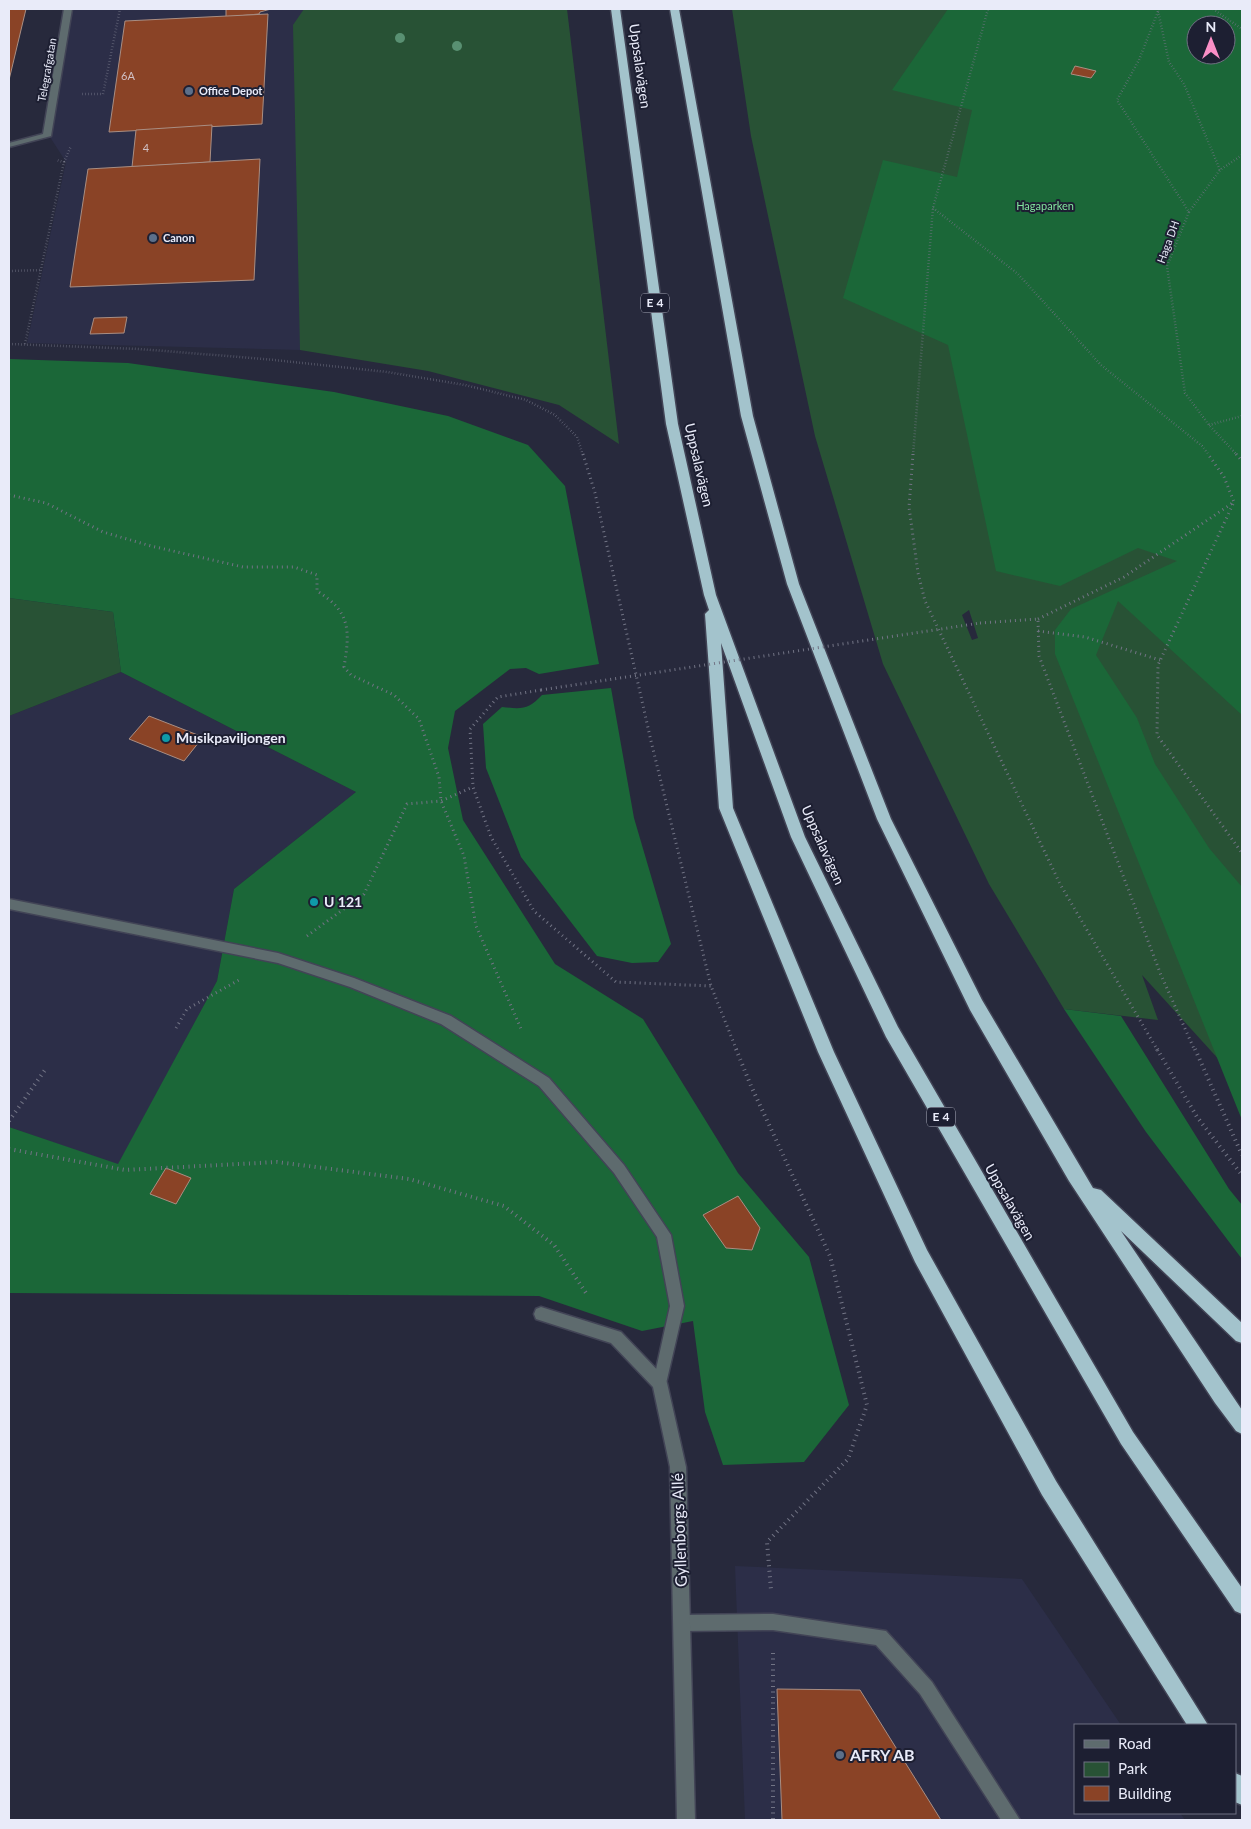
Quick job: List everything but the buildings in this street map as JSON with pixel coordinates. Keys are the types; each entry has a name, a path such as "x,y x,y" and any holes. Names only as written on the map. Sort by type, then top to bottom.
{"highway":[{"name":"Uppsalavägen","path":"615,9 672,424 710,595 798,837 892,1032 1127,1438 1242,1604"},
{"path":"674,9 747,416 793,584 884,819 976,1006 1075,1176 1221,1397 1242,1425"},
{"path":"710,595 726,808 826,1052 921,1256 1044,1479 1197,1724"},
{"path":"1075,1176 1242,1335"}],"street":[{"name":"Telegrafgatan","path":"9,145 47,136 68,9"},
{"path":"9,904 278,958 354,984 446,1020 544,1082 620,1169 664,1235 676,1306 660,1383"},
{"path":"541,1314 616,1337 660,1383"},
{"name":"Gyllenborgs Allé","path":"660,1383 678,1467 686,1820"},
{"path":"682,1623 773,1622 880,1638 926,1688 1011,1820"}],"path":[{"path":"82,94 103,94 120,9"},
{"path":"988,9 933,208 909,508 918,574 925,600 1060,884 1197,1117 1242,1175"},
{"path":"1213,9 1242,29"},
{"path":"1159,10 1169,62 1184,84 1220,170"},
{"name":"Haga DH","path":"1159,10 1139,60 1117,100 1189,212 1167,266 1185,393 1208,425 1242,461"},
{"path":"25,344 64,162 72,144"},
{"path":"1189,212 1220,170 1242,155"},
{"path":"55,160 64,162"},
{"path":"933,208 1018,274 1101,365 1202,446 1224,478 1234,502 1158,665 1157,735 1242,853"},
{"path":"9,270 41,270"},
{"path":"9,344 139,349 265,358 388,372 465,385 526,400 555,415 577,437 595,493 651,741 711,986 751,1086 830,1256 867,1405 848,1459 767,1542 773,1622 773,1820"},
{"path":"1208,425 1242,416"},
{"path":"9,495 36,499 65,511 103,532 143,544 239,567 293,566 308,570 317,575 317,590 334,600 347,626 349,638 344,667 351,675 394,695 419,719 439,777 442,801 464,856 476,926 544,1082"},
{"path":"711,986 616,982 534,911 492,837 473,787 470,729 498,697 980,623 1038,619 1124,578 1234,502"},
{"path":"1038,619 1039,656 1161,975 1242,1155"},
{"path":"1038,631 1060,631 1107,642 1160,660"},
{"path":"176,1028 187,1009 278,958 364,894 407,804 442,801 473,787"},
{"path":"9,1121 45,1070"},
{"path":"9,1149 125,1170 277,1162 409,1179 504,1206 554,1245 616,1337"}],"shaded area":[{"path":"71,9 304,9 300,350 27,343 66,162 50,137"},
{"path":"121,672 356,792 234,889 217,981 118,1165 9,1127 9,716"},
{"path":"735,1566 1022,1579 1120,1724 1074,1724 1074,1814 1181,1814 1185,1820 745,1820"}],"green space":[{"path":"304,9 567,9 619,444 559,405 428,371 300,350 293,25"},
{"name":"Hagaparken","path":"732,9 1242,9 1242,1085 1142,975 1158,1020 1064,1009 989,884 883,664 815,436 751,136","holes":["969,610 978,638 972,640 962,615"]},
{"name":"Hagaparken","path":"948,9 1242,9 1242,715 1118,601 1096,655 1137,718 1155,764 1209,848 1242,887 1242,1120 1055,654 1055,630 1071,609 1177,561 1138,548 1060,586 996,571 948,345 843,298 883,160 957,177 972,110 892,90"},
{"path":"9,359 128,363 334,392 448,416 528,445 565,486 599,664 539,674 526,668 510,669 455,711 448,748 463,820 555,964 643,1019 738,1173 809,1257 849,1405 804,1462 723,1465 705,1412 693,1321 642,1331 539,1296 9,1293 9,1127 118,1164 217,981 234,889 356,792 121,672 113,612 9,598"},
{"path":"9,598 113,612 121,672 9,716"},
{"path":"611,688 634,818 671,944 658,962 632,963 597,956 521,857 486,768 483,724 502,707 528,706 542,695"},
{"path":"1064,1009 1121,1016 1229,1189 1242,1205 1242,1259 1146,1132"}],"place":[{"name":"Office Depot","path":"189,91"},
{"name":"Canon","path":"153,238"},
{"name":"Musikpaviljongen","path":"166,738"},
{"name":"U 121","path":"314,902"},
{"name":"AFRY AB","path":"840,1755"}]}
